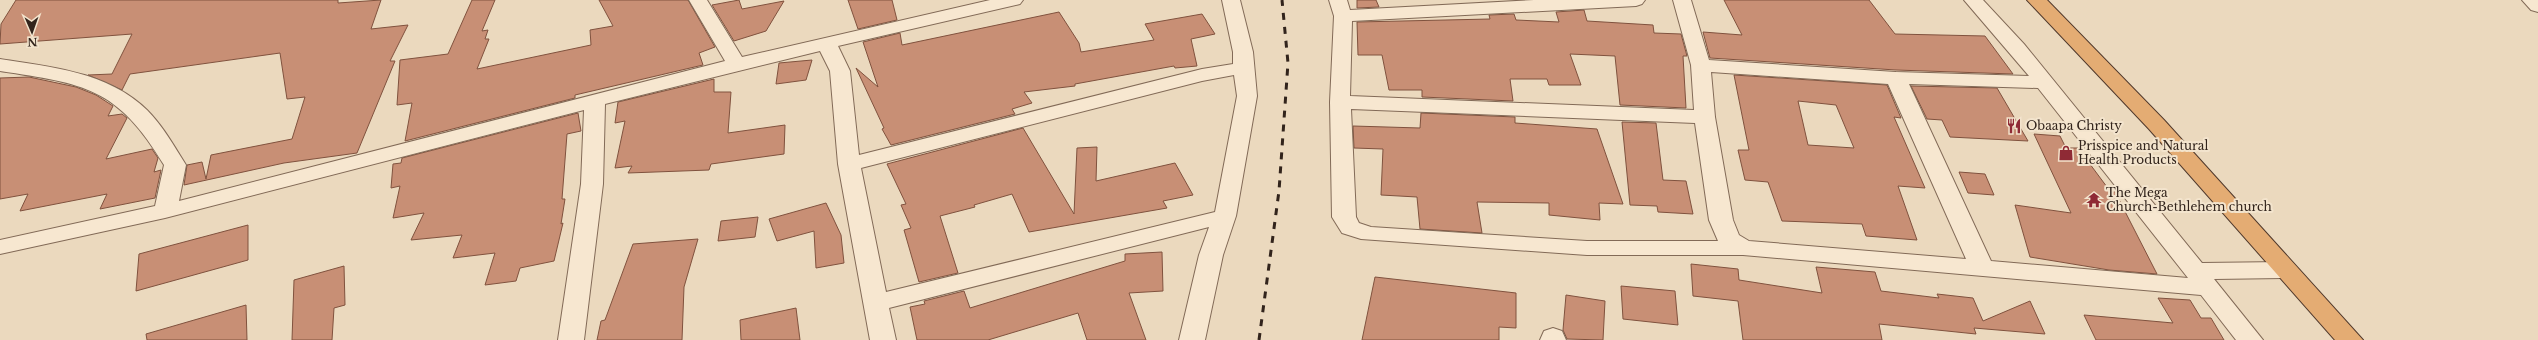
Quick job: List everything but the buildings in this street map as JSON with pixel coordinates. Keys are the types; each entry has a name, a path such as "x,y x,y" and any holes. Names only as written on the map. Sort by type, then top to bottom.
{"highway":[{"path":"2036,0 2132,96 2284,270 2350,340"}],"street":[{"path":"698,0 737,64"},
{"path":"0,246 164,211 737,64 828,44 986,3 1014,0"},
{"path":"1192,340 1211,255 1225,216 1247,96 1243,68 1243,52 1231,0"},
{"path":"1636,0 1340,8 1340,102 1344,217 1350,228 1369,234 1586,248 1743,248 1982,269 2202,279 2284,270"},
{"path":"1682,0 1701,65 1705,117 1721,220 1729,239 1743,248"},
{"path":"1973,0 2017,48 2250,340"},
{"path":"2530,0 2538,6"},
{"path":"828,44 840,71 849,164 883,340"},
{"path":"0,65 80,78 122,96 143,115 160,136 175,164 164,211"},
{"path":"1701,65 1896,78 2043,82"},
{"path":"849,164 1202,75 1243,68"},
{"path":"1896,78 1982,269"},
{"path":"571,340 592,184 595,101"},
{"path":"1340,102 1705,117"},
{"path":"876,303 1225,216"}],"railway":[{"path":"1259,340 1279,191 1288,63 1282,0"}],"place":[{"name":"Obaapa Christy","path":"2014,126"},
{"name":"Prisspice and Natural Health Products","path":"2066,153"},
{"name":"The Mega Church-Bethlehem church","path":"2094,200"}]}
